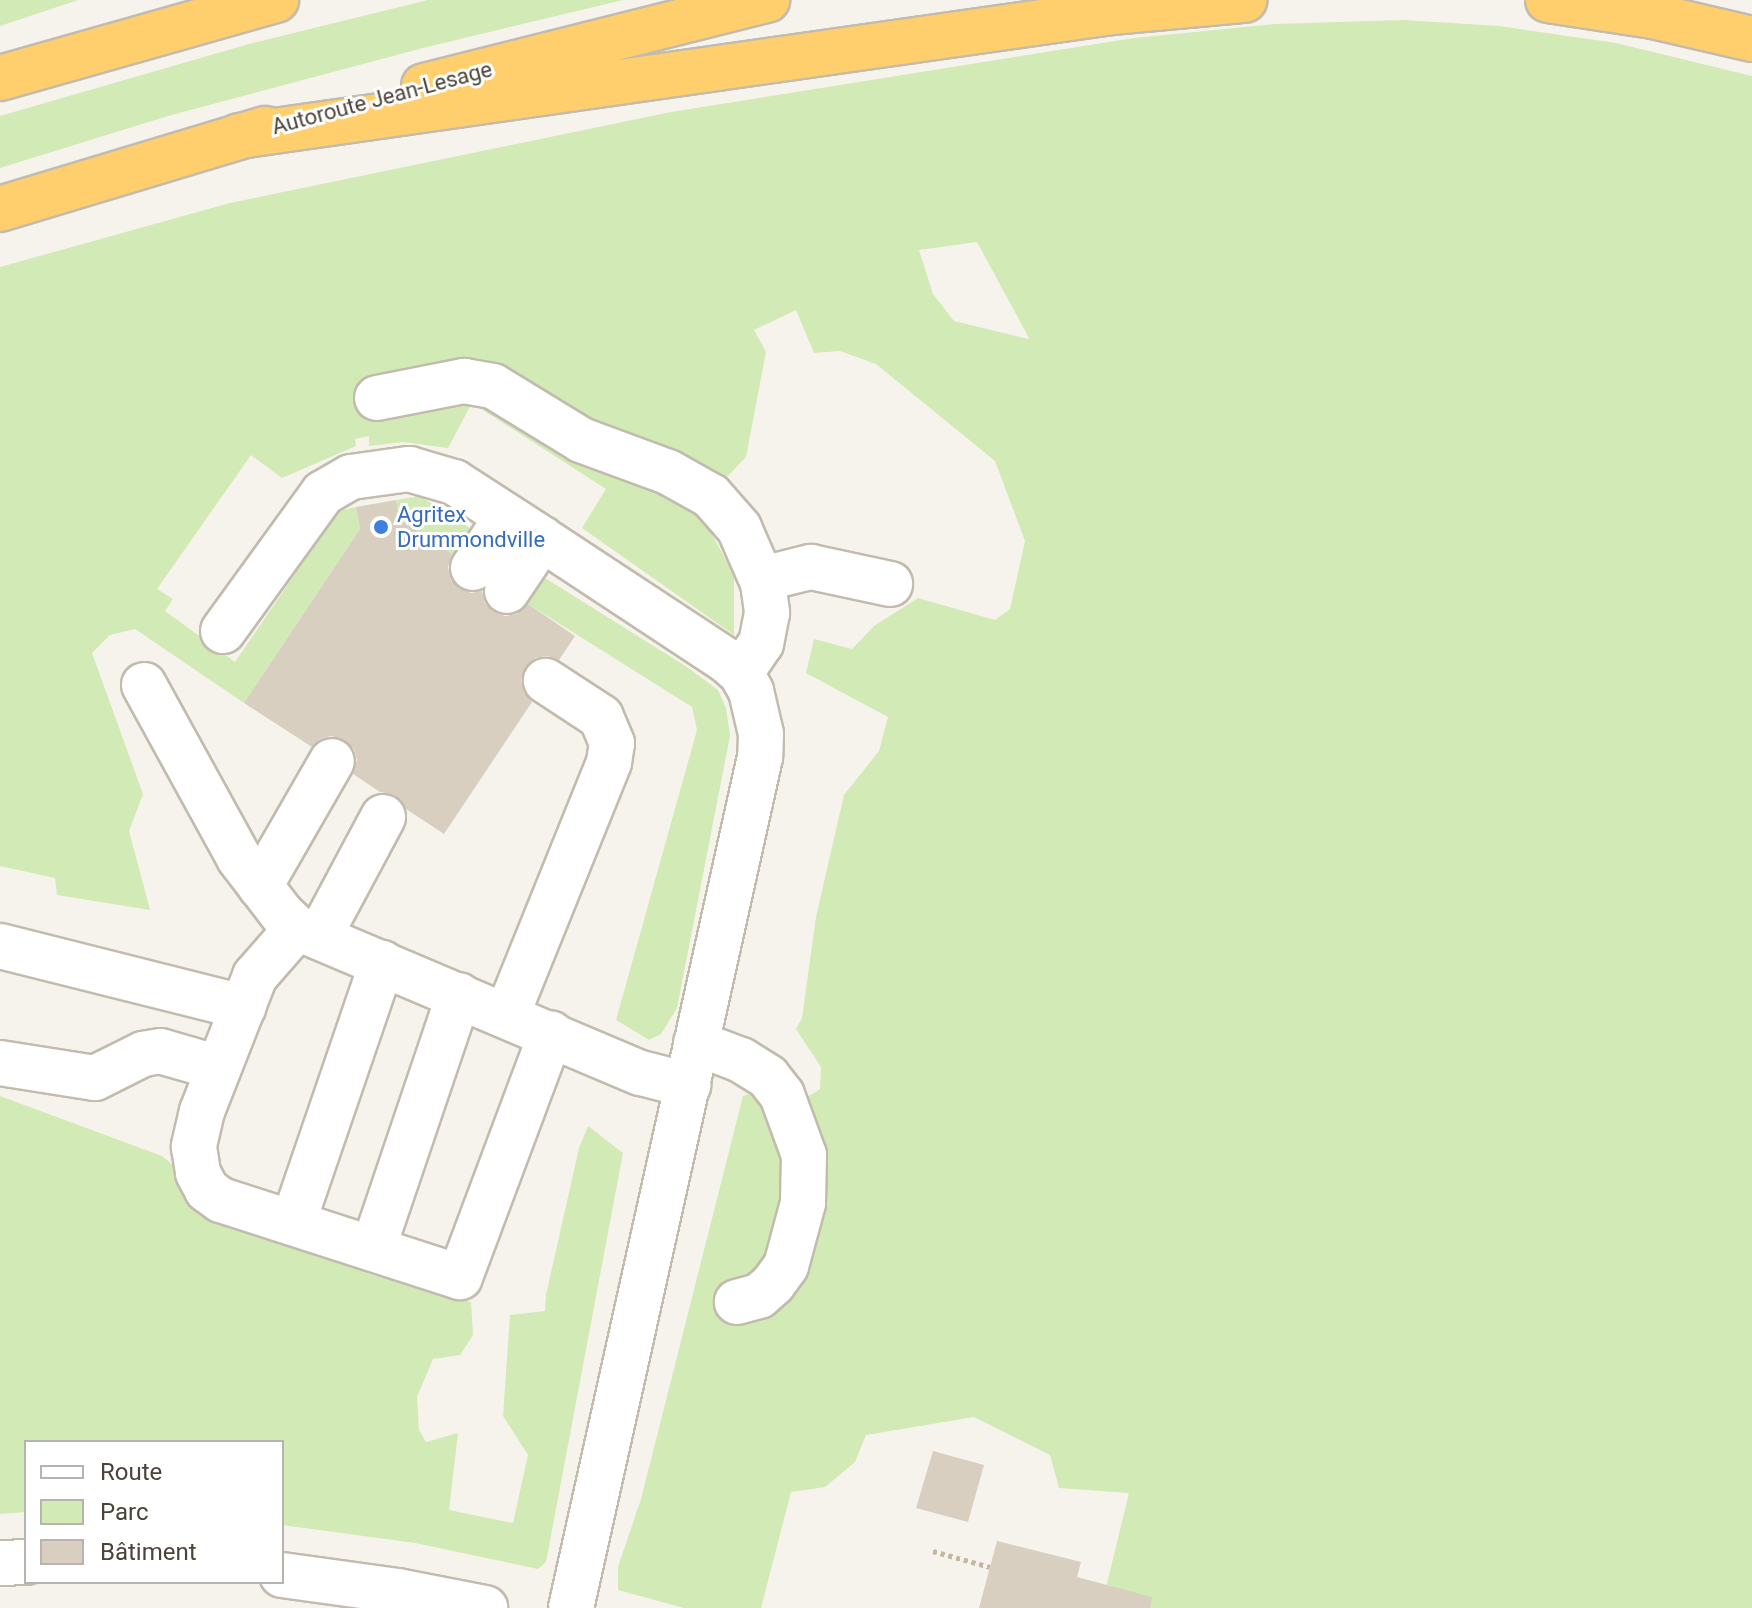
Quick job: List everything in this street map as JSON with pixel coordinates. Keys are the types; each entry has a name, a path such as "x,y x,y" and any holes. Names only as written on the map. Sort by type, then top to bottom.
{"highway":[{"path":"0,78 276,0"},
{"name":"Autoroute Jean-Lesage","path":"0,209 239,136 471,73 767,0"},
{"path":"239,136 1112,12 1244,0"},
{"path":"1548,0 1653,16 1752,39"}],"street":[{"path":"377,398 464,381 493,386 581,440 668,472 711,496 739,528 763,583 767,613 761,643 741,673"},
{"path":"223,631 323,493 336,483 388,470 434,474 454,482 525,528 741,673 758,711 760,757 571,1608"},
{"path":"490,579 525,528"},
{"path":"763,583 774,576 811,567 890,584"},
{"path":"507,1015 609,762 612,743 601,717 546,681"},
{"path":"144,685 239,858 260,886 308,932 641,1073 741,1060 768,1077 782,1095 804,1155 803,1203 786,1266 759,1296 737,1302"},
{"path":"260,886 332,761"},
{"path":"383,817 308,932 255,976 202,1111 194,1147 198,1173 207,1190 221,1200 460,1277 551,1033"},
{"path":"0,946 243,1007"},
{"path":"293,1223 382,963"},
{"path":"373,1249 459,995"},
{"path":"0,1063 95,1078 143,1054 160,1051 219,1068"},
{"path":"0,1563 24,1562"},
{"path":"284,1575 384,1589 485,1608"}],"path":[{"path":"933,1551 990,1567"}],"green space":[{"path":"0,0 78,0 0,26"},
{"path":"428,0 623,0 423,48 168,116 0,168 0,116 249,44"},
{"path":"1403,20 1499,26 1616,43 1752,76 1752,1608 1101,1608 1129,1493 1059,1488 1050,1455 974,1417 866,1435 855,1462 825,1487 791,1492 761,1608 684,1608 618,1590 618,1567 641,1499 743,1096 760,1091 804,1099 820,1089 821,1067 796,1029 802,1018 816,917 844,795 879,751 888,717 806,673 814,639 852,649 874,626 918,598 995,620 1010,609 1025,541 995,461 876,364 840,351 814,353 796,310 754,330 766,352 746,457 727,477 675,466 734,575 734,635 582,528 606,489 472,403 448,448 403,442 369,446 369,436 355,439 356,446 282,478 251,455 157,589 173,599 165,611 235,662 338,511 356,507 360,529 244,703 135,629 110,635 92,653 143,794 129,831 150,910 57,895 55,878 0,866 0,267 230,203 671,112 1134,38 1274,24","holes":["977,242 1029,338 954,321 933,294 919,250"]},
{"path":"420,496 482,536 464,562 400,520 396,500"},
{"path":"534,571 687,667 718,690 726,708 730,736 677,1008 661,1034 649,1040 616,1020 697,730 692,707 517,597"},
{"path":"0,1096 162,1156 191,1180 219,1216 369,1274 471,1302 473,1335 460,1355 433,1359 417,1397 419,1430 426,1442 458,1433 449,1510 513,1523 528,1455 503,1416 510,1315 545,1311 579,1148 588,1126 623,1153 546,1562 538,1569 415,1543 284,1525 284,1440 24,1440 24,1512 0,1514"}],"building":[{"path":"396,500 400,520 452,554 448,567 451,580 459,588 471,593 482,591 485,603 492,611 505,616 517,614 528,604 575,636 559,660 547,656 535,658 526,667 521,680 524,693 532,702 444,834 406,809 395,795 380,792 353,774 357,760 354,749 345,740 331,736 320,739 312,747 244,703 360,529 356,507"},
{"path":"933,1451 984,1465 968,1522 916,1508"},
{"path":"997,1541 1081,1562 1077,1577 1152,1597 1150,1608 979,1608"}],"place":[{"name":"Agritex Drummondville","path":"381,527"}]}
